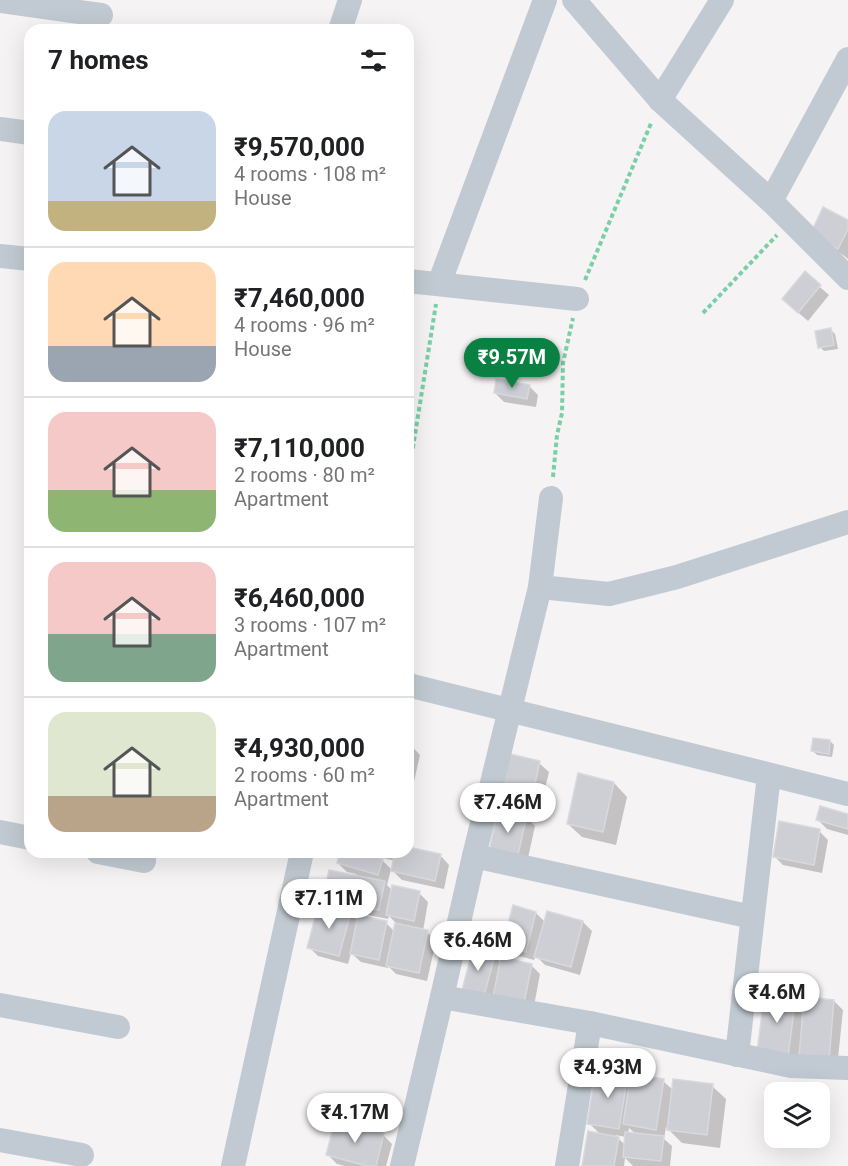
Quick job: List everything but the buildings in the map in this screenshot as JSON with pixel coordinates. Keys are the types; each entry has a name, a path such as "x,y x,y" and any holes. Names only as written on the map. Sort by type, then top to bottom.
{"street":[{"path":"342,24 350,0"},
{"path":"439,284 545,0"},
{"path":"574,0 660,100 771,201 848,278"},
{"path":"660,100 722,0"},
{"path":"0,1 101,15"},
{"path":"771,201 840,94 848,59"},
{"path":"0,129 24,132"},
{"path":"0,256 24,258"},
{"path":"414,282 577,299"},
{"path":"402,1166 474,856 540,587 551,498"},
{"path":"540,587 609,594 677,577 848,522"},
{"path":"414,687 848,794"},
{"path":"737,1055 769,775"},
{"path":"0,832 24,837"},
{"path":"474,856 752,917"},
{"path":"129,858 144,861"},
{"path":"233,1166 301,858"},
{"path":"442,997 590,1023 791,1066 848,1068"},
{"path":"0,1005 118,1027"},
{"path":"567,1166 590,1023"},
{"path":"0,1140 82,1155"}],"path":[{"path":"551,498 557,435 562,413 563,363 577,299 660,100"},
{"path":"703,313 790,221"},
{"path":"414,440 439,284"}]}
